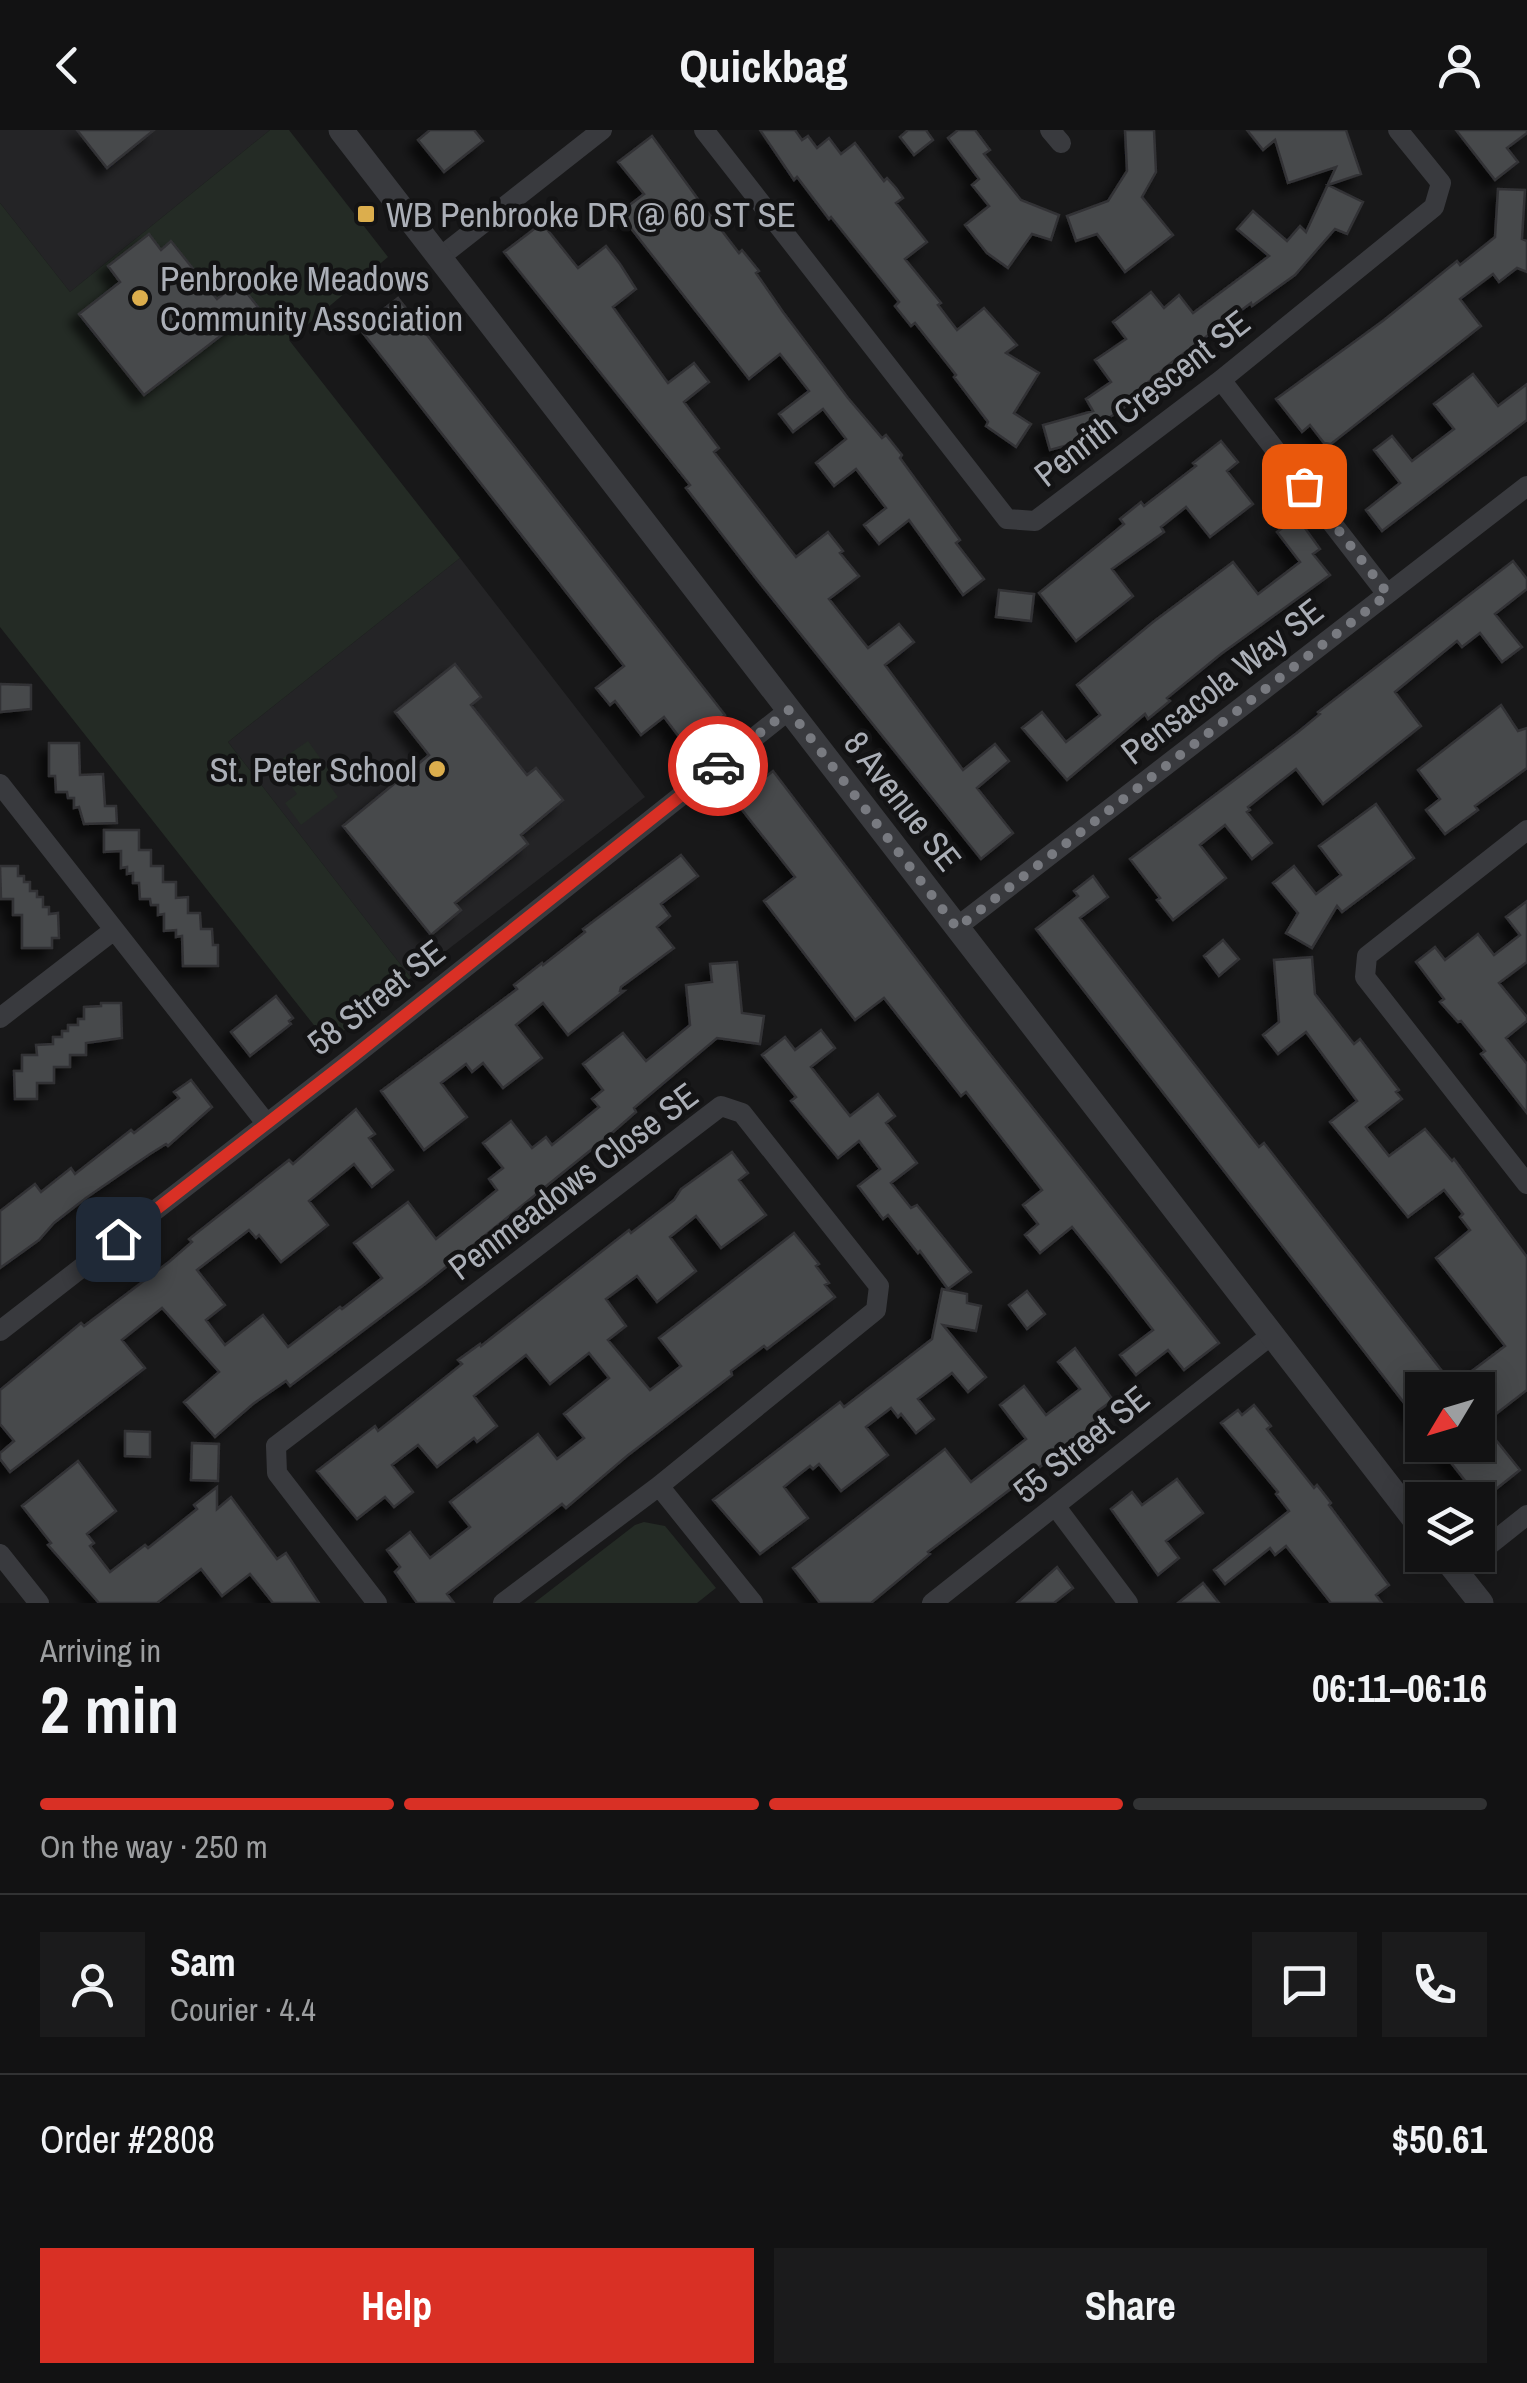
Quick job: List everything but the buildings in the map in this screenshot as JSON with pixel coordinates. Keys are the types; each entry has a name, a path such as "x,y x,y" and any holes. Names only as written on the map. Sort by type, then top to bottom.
{"street":[{"name":"8 Avenue SE","path":"341,130 1405,1507"},
{"path":"440,258 602,130"},
{"name":"Penrith Crescent SE","path":"704,130 1007,519 1035,521 1221,380 1434,207 1441,183 1398,130"},
{"path":"1221,380 1388,594"},
{"name":"Pensacola Way SE","path":"957,928 1527,486"},
{"name":"58 Street SE","path":"0,1331 789,710"},
{"path":"0,784 266,1124"},
{"path":"1527,830 1368,956 1365,977 1527,1184"},
{"path":"0,1018 114,930"},
{"name":"Penmeadows Close SE","path":"377,1603 277,1473 276,1446 721,1106 742,1113 879,1286 876,1310 659,1486 503,1603"},
{"name":"55 Street SE","path":"932,1603 1270,1336"},
{"path":"659,1486 753,1603"},
{"path":"1056,1507 1128,1603"},
{"path":"1495,1537 1527,1515"},
{"path":"0,1554 38,1603"},
{"path":"1468,1572 1481,1603"}],"shaded area":[{"path":"0,130 270,130 70,292 0,203"},
{"path":"270,130 289,130 388,257 289,340 460,558 228,742 411,978 328,1043 0,627 0,203 70,292"},
{"name":"St. Peter School","path":"460,558 645,797 411,978 228,742"},
{"path":"308,741 332,775 326,780 338,797 301,825 285,803 297,794 275,764"},
{"path":"644,1522 665,1526 716,1588 697,1603 534,1603 635,1525"}],"way so far":[{"path":"718,766 789,710 957,928 1388,594 1304,486"}],"place":[{"name":"WB Penbrooke DR @ 60 ST SE","path":"366,214"},
{"name":"Penbrooke Meadows Community Association","path":"140,298"},
{"name":"St. Peter School","path":"437,769"}],"route":[{"path":"118,1239 718,766"}]}
